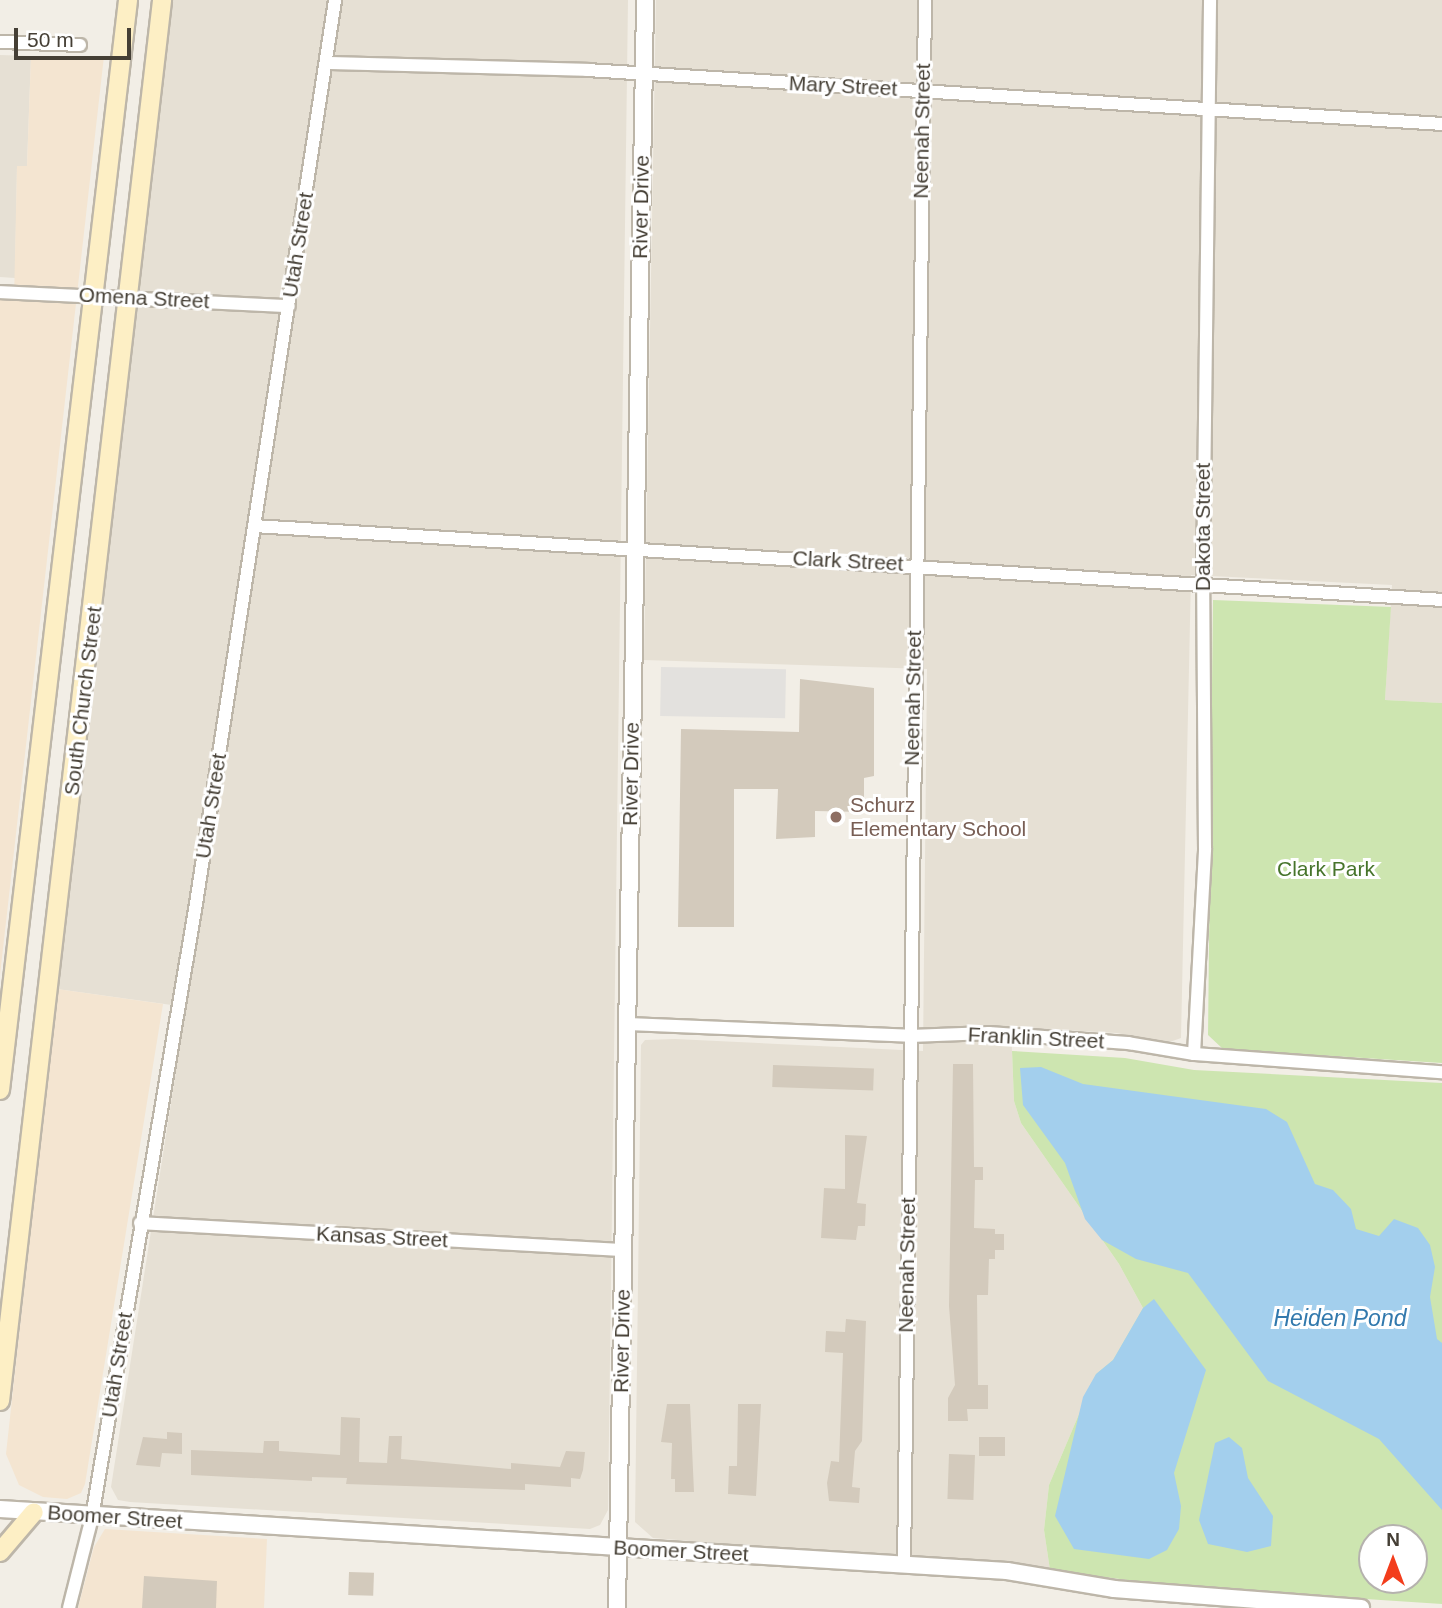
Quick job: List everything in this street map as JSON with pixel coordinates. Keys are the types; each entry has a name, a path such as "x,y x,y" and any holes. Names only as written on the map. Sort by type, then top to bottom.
{"main road":[{"name":"South Church Street","path":"0,1090 91,295 128,0"},
{"name":"South Church Street","path":"0,1401 130,297 162,0"},
{"path":"0,1552 33,1512"}],"street":[{"name":"Utah Street","path":"69,1608 92,1517 254,526 335,0"},
{"name":"River Drive","path":"617,1608 628,1024 633,549 645,0"},
{"name":"Neenah Street","path":"904,1565 915,565 925,0"},
{"name":"Dakota Street","path":"1194,1054 1205,848 1203,584 1206,107 1210,0"},
{"path":"0,42 80,45"},
{"name":"Mary Street","path":"327,63 922,89 1442,124"},
{"name":"Omena Street","path":"0,292 289,306"},
{"name":"Clark Street","path":"254,526 915,565 1442,600"},
{"name":"Franklin Street","path":"628,1024 910,1036 989,1033 1128,1043 1194,1054 1442,1072"},
{"name":"Kansas Street","path":"140,1223 624,1250"},
{"name":"Boomer Street","path":"0,1509 92,1517 1007,1571 1162,1593 1361,1608"}],"shaded area":[{"path":"170,0 628,0 608,1510 600,1525 590,1529 130,1502 118,1500 111,1487 186,1007 57,989"},
{"path":"656,0 1442,0 1442,703 1385,700 1392,585 1191,575 1181,1038 1167,1043 1117,1033 1011,1027 1014,1101 1021,1123 1119,1264 1143,1308 1113,1360 1096,1374 1049,1485 1044,1530 1050,1570 653,1538 635,1522 641,1045 645,1040 675,1039 923,1051 927,669 644,660"},
{"path":"0,55 31,56 27,166 17,167 15,278 0,277"},
{"path":"31,56 104,56 0,975 0,299 14,300 17,166 27,166"},
{"path":"661,667 786,669 785,718 660,716"},
{"path":"57,989 163,1004 85,1484 81,1493 67,1499 43,1497 19,1485 6,1454"},
{"path":"105,1529 267,1539 264,1608 78,1608 94,1547"}],"green space":[{"name":"Clark Park","path":"1213,600 1391,607 1385,700 1442,703 1442,1063 1223,1049 1208,1035"},
{"path":"1012,1051 1125,1058 1194,1070 1442,1083 1442,1604 1182,1587 1050,1570 1044,1530 1049,1485 1096,1374 1113,1360 1143,1308 1119,1264 1021,1123 1014,1101"}],"water":[{"name":"Heiden Pond","path":"1041,1067 1083,1084 1266,1109 1287,1122 1315,1184 1333,1190 1351,1209 1356,1229 1379,1236 1394,1219 1418,1228 1430,1245 1435,1267 1430,1297 1437,1339 1442,1343 1442,1510 1379,1439 1268,1381 1188,1273 1136,1259 1102,1240 1085,1219 1065,1163 1023,1105 1020,1068"},
{"path":"1154,1299 1206,1370 1174,1473 1181,1506 1179,1529 1167,1550 1149,1559 1074,1549 1055,1516 1083,1397 1096,1374 1113,1360 1143,1308"},
{"path":"1229,1437 1242,1448 1248,1478 1273,1516 1271,1546 1247,1552 1208,1544 1199,1520 1215,1443"}],"building":[{"path":"800,679 874,688 874,776 864,778 864,812 815,811 815,837 776,839 778,789 734,789 734,927 678,927 681,729 799,732"},
{"path":"953,1064 973,1064 974,1167 983,1167 983,1180 975,1180 974,1228 995,1229 995,1234 1004,1234 1004,1250 995,1250 995,1259 989,1259 988,1295 977,1295 978,1385 988,1385 988,1409 967,1409 968,1421 948,1421 948,1398 955,1385 949,1306"},
{"path":"773,1065 874,1069 873,1091 772,1087"},
{"path":"845,1135 867,1136 857,1203 866,1204 865,1226 858,1226 856,1240 821,1238 824,1188 845,1189"},
{"path":"846,1319 866,1321 862,1441 855,1451 852,1487 860,1488 859,1503 829,1501 827,1483 831,1461 839,1462 843,1353 825,1352 826,1331 845,1332"},
{"path":"667,1404 690,1404 694,1492 675,1492 675,1479 671,1479 672,1443 661,1442"},
{"path":"738,1404 761,1404 756,1496 728,1494 729,1466 737,1466"},
{"path":"341,1417 360,1418 359,1462 387,1463 389,1436 402,1436 401,1459 511,1469 511,1463 560,1467 566,1451 585,1452 583,1470 580,1479 571,1478 571,1487 525,1484 525,1490 346,1484 347,1478 312,1477 312,1481 191,1475 191,1450 263,1453 264,1441 279,1441 279,1451 340,1455"},
{"path":"167,1432 182,1433 182,1454 162,1453 160,1467 136,1465 143,1437 167,1439"},
{"path":"979,1437 1005,1437 1005,1456 979,1456"},
{"path":"949,1454 975,1455 973,1500 947,1499"},
{"path":"349,1572 374,1573 373,1596 348,1595"},
{"path":"144,1576 217,1581 216,1608 142,1608"}],"place":[{"name":"Schurz Elementary School","path":"836,817"}]}
